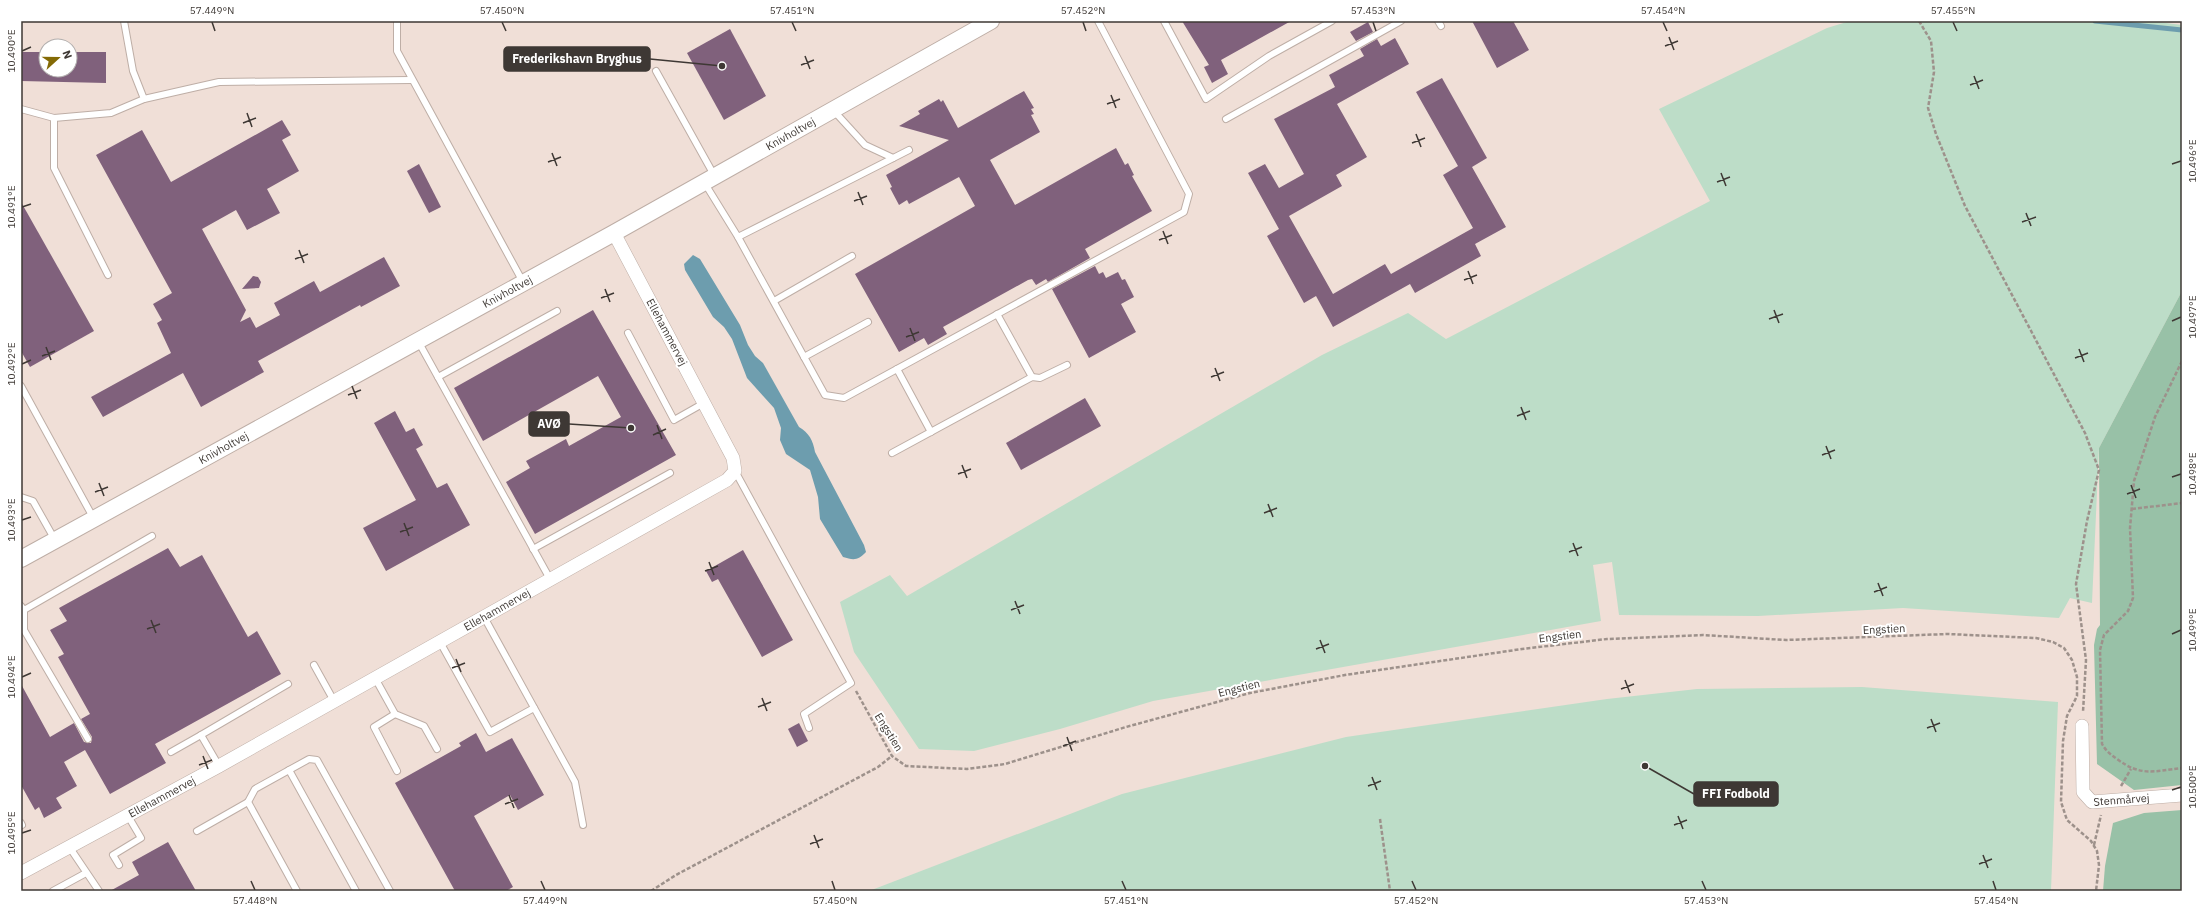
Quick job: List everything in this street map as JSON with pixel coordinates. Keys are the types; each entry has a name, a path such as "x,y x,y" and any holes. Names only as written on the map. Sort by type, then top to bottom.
{"street":[{"name":"Knivholtvej","path":"21,559 710,179 833,110 974,25 991,21"},
{"name":"Ellehammervej","path":"21,873 70,848 440,642 726,480 735,471 733,458 614,232"},
{"name":"Stenmårvej","path":"2082,726 2083,792 2092,802 2182,796"}],"lane":[{"path":"124,21 133,72 144,99"},
{"path":"397,21 397,51 411,80 452,151 523,282"},
{"path":"656,71 738,237 825,395 844,398 1184,212 1189,194 1098,21"},
{"path":"1164,21 1206,99 1269,56 1332,21"},
{"path":"1226,118 1401,21"},
{"path":"21,109 54,118 111,113 144,99 219,82 411,80"},
{"path":"833,110 865,145 893,158"},
{"path":"54,118 54,168 108,275"},
{"path":"738,237 909,150"},
{"path":"774,301 852,256"},
{"path":"438,377 557,311"},
{"path":"997,314 1032,378"},
{"path":"804,357 868,322"},
{"path":"628,333 674,420 704,403"},
{"path":"418,341 550,579"},
{"path":"892,453 1032,378 1040,378 1067,365"},
{"path":"897,369 931,432"},
{"path":"21,386 94,519"},
{"path":"735,471 852,683 804,714 808,728"},
{"path":"533,549 670,473"},
{"path":"21,497 34,501 55,540"},
{"path":"88,739 24,630 22,608 152,536"},
{"path":"484,617 575,782 583,825"},
{"path":"440,642 490,732 534,708"},
{"path":"314,665 334,701"},
{"path":"375,678 395,714 424,726 437,749"},
{"path":"171,752 288,684"},
{"path":"395,714 374,727 397,771"},
{"path":"201,735 218,766"},
{"path":"197,831 248,802 255,789 309,759 317,760 390,891"},
{"path":"289,770 356,891"},
{"path":"248,802 297,891"},
{"path":"119,865 113,855 141,838 128,816"},
{"path":"70,848 99,891"},
{"path":"53,891 86,873"}],"path":[{"path":"1919,21 1931,41 1934,72 1928,108 1936,134 1965,206 2085,433 2099,470 2087,521 2076,584 2086,660 2082,726"},
{"path":"2182,361 2155,417 2134,480 2130,528 2133,598 2128,611 2104,635 2100,650 2102,744 2106,751 2131,769 2144,772 2182,768"},
{"path":"2132,508 2182,503"},
{"name":"Engstien","path":"852,683 892,756 906,766 967,769 1005,764 1126,727 1250,693 1461,657 1607,639 1703,635 1786,640 1948,634 2017,636 2053,642 2064,648 2072,660 2076,677 2077,696 2067,716 2063,741 2061,802 2066,820 2091,840 2094,846"},
{"path":"651,891 878,767 892,756"},
{"path":"2096,891 2098,865 2097,851 2094,846 2101,823 2102,802"},
{"path":"1380,819 1390,891"}],"green space":[{"path":"1850,21 2150,21 2182,25 2182,291 2099,448 2092,603 2070,598 2059,618 1903,608 1758,616 1619,615 1612,562 1593,565 1601,621 1153,701 1060,729 974,751 919,749 854,652 840,602 890,575 907,596 1322,355 1408,313 1446,339 1710,201 1659,109 1827,28"},
{"path":"2182,291 2182,785 2134,790 2097,764 2094,645 2097,629 2100,625 2099,448"},
{"path":"1862,687 2058,702 2051,891 869,891 1122,794 1346,737 1607,699 1697,689"},
{"path":"2182,810 2182,891 2103,891 2105,866 2113,823 2144,813"}],"water":[{"path":"693,255 700,259 740,325 748,345 755,356 763,363 799,427 810,437 815,452 864,545 866,552 860,557 853,559 843,557 820,519 818,497 810,470 786,454 780,440 781,428 774,408 747,378 732,339 724,327 713,317 685,270 684,264"}],"building":[{"path":"1182,21 1291,21 1221,60 1228,74 1212,83 1204,67 1209,65"},
{"path":"1472,21 1513,21 1529,50 1497,68"},
{"path":"1368,22 1373,32 1356,41 1350,32"},
{"path":"730,29 766,96 724,120 687,53"},
{"path":"1395,38 1409,64 1337,104 1367,157 1336,175 1342,186 1289,216 1333,294 1385,264 1391,274 1473,228 1443,175 1458,166 1416,92 1442,78 1487,158 1472,167 1506,227 1475,244 1481,256 1415,293 1410,284 1333,327 1316,296 1304,303 1267,236 1279,229 1248,173 1265,164 1279,188 1304,174 1274,119 1335,87 1329,75 1364,56 1360,49 1377,39 1381,46"},
{"path":"21,52 38,52 38,78 78,78 78,52 106,52 106,83 21,81"},
{"path":"1024,91 1034,108 1031,109 1034,114 1031,115 1040,132 990,160 1015,205 1116,148 1125,165 1128,163 1134,175 1132,176 1152,211 1085,249 1090,258 1048,282 1046,279 1036,285 1032,279 1028,280 943,327 947,334 928,345 924,338 899,352 855,274 975,206 959,177 909,204 907,200 899,205 890,188 892,187 886,175 949,140 899,126 920,114 918,111 939,99 941,102 943,100 958,128"},
{"path":"282,120 291,135 282,140 299,171 267,189 280,213 247,230 236,210 202,229 246,310 240,322 250,317 256,328 280,315 274,303 314,281 320,292 384,257 400,286 361,307 360,305 258,361 264,372 201,407 183,373 103,417 91,397 171,353 157,323 162,320 153,304 172,293 96,155 142,130 171,182"},
{"path":"419,164 441,207 429,213 407,171"},
{"path":"21,202 94,331 30,367 21,351"},
{"path":"1095,266 1099,274 1103,272 1106,278 1118,272 1122,280 1125,279 1134,297 1121,304 1136,332 1089,358 1052,289"},
{"path":"253,276 258,277 261,282 259,288 242,289"},
{"path":"593,310 676,455 535,534 506,482 530,468 526,461 566,439 569,446 621,417 598,376 483,441 454,388"},
{"path":"1085,398 1101,426 1021,470 1006,443"},
{"path":"395,411 406,432 414,428 423,445 416,449 437,488 447,483 470,525 386,571 363,528 416,500 374,423"},
{"path":"168,548 180,567 202,555 248,637 257,631 281,674 155,744 166,763 110,794 85,750 64,762 77,786 56,798 62,808 44,818 39,807 35,810 21,785 21,684 50,737 74,723 84,742 91,743 92,737 81,719 90,714 58,657 64,654 50,630 67,621 59,608"},
{"path":"743,550 793,640 762,657 718,579 712,582 706,571"},
{"path":"799,723 808,741 797,747 788,729"},
{"path":"476,733 486,752 512,738 544,795 518,810 510,795 474,816 513,887 506,891 455,891 395,783 461,746 459,743"},
{"path":"168,842 196,891 110,891 139,875 132,862"}],"waterway":[{"path":"2095,21 2182,30"}],"place":[{"name":"Frederikshavn Bryghus","path":"722,66"},
{"name":"AVØ","path":"631,428"},
{"name":"FFI Fodbold","path":"1645,766"}]}
